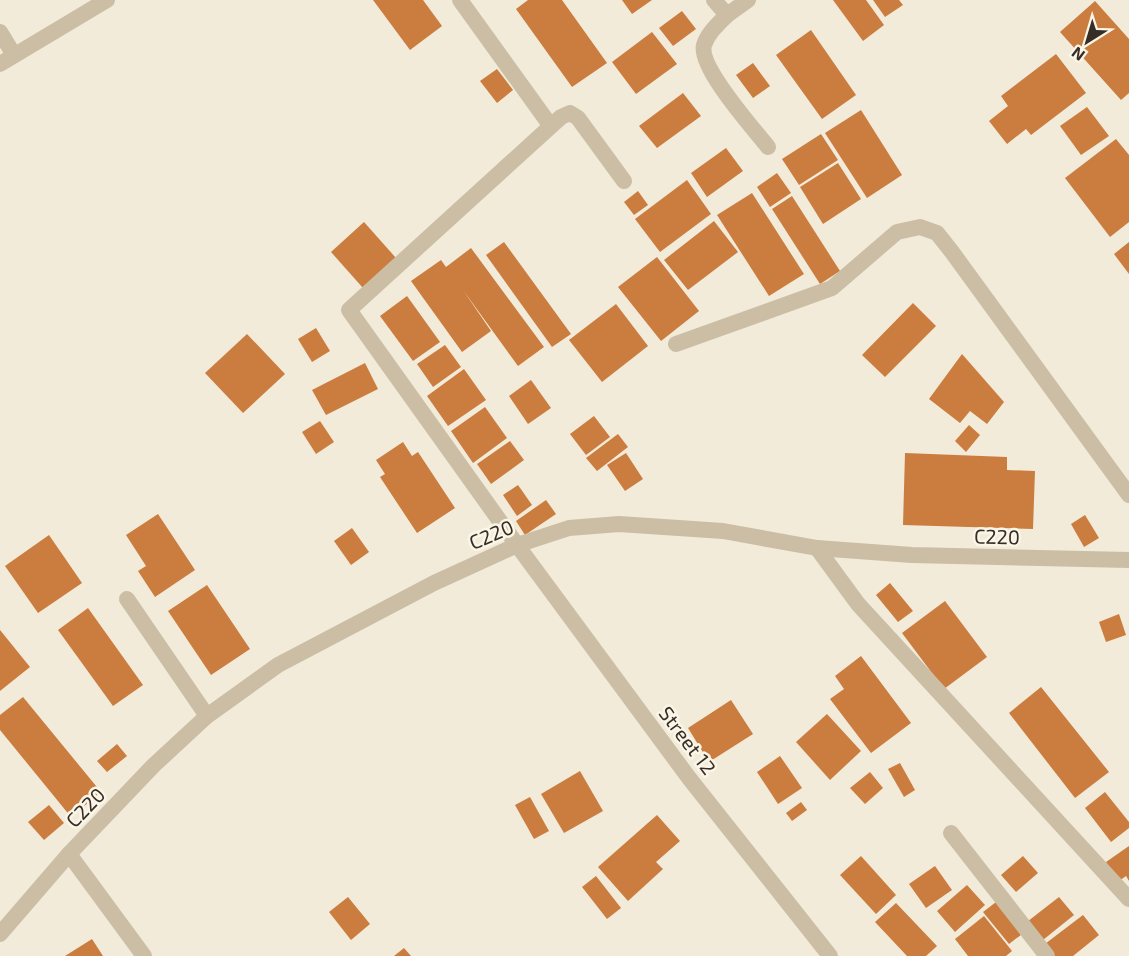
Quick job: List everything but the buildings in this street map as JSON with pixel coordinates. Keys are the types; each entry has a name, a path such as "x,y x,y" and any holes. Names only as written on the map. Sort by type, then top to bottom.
{"street":[{"path":"0,32 7,59 108,0"},
{"path":"460,0 550,125 570,113 578,118 624,181"},
{"path":"714,0 727,15"},
{"path":"748,0 727,15 713,29 704,46 705,62 730,99 768,147"},
{"name":"Street 12","path":"550,125 349,310 689,778 830,956"},
{"path":"676,344 832,288 897,232 920,227 937,233 952,252 1129,495"},
{"name":"C220","path":"1,930 69,854 154,765 207,716 278,665 434,583 518,544 569,528 620,524 723,531 817,548 912,555 1129,560"},
{"path":"817,548 858,604 1129,899"},
{"path":"127,599 207,716"},
{"path":"951,833 1047,956"},
{"path":"69,854 144,956"}]}
